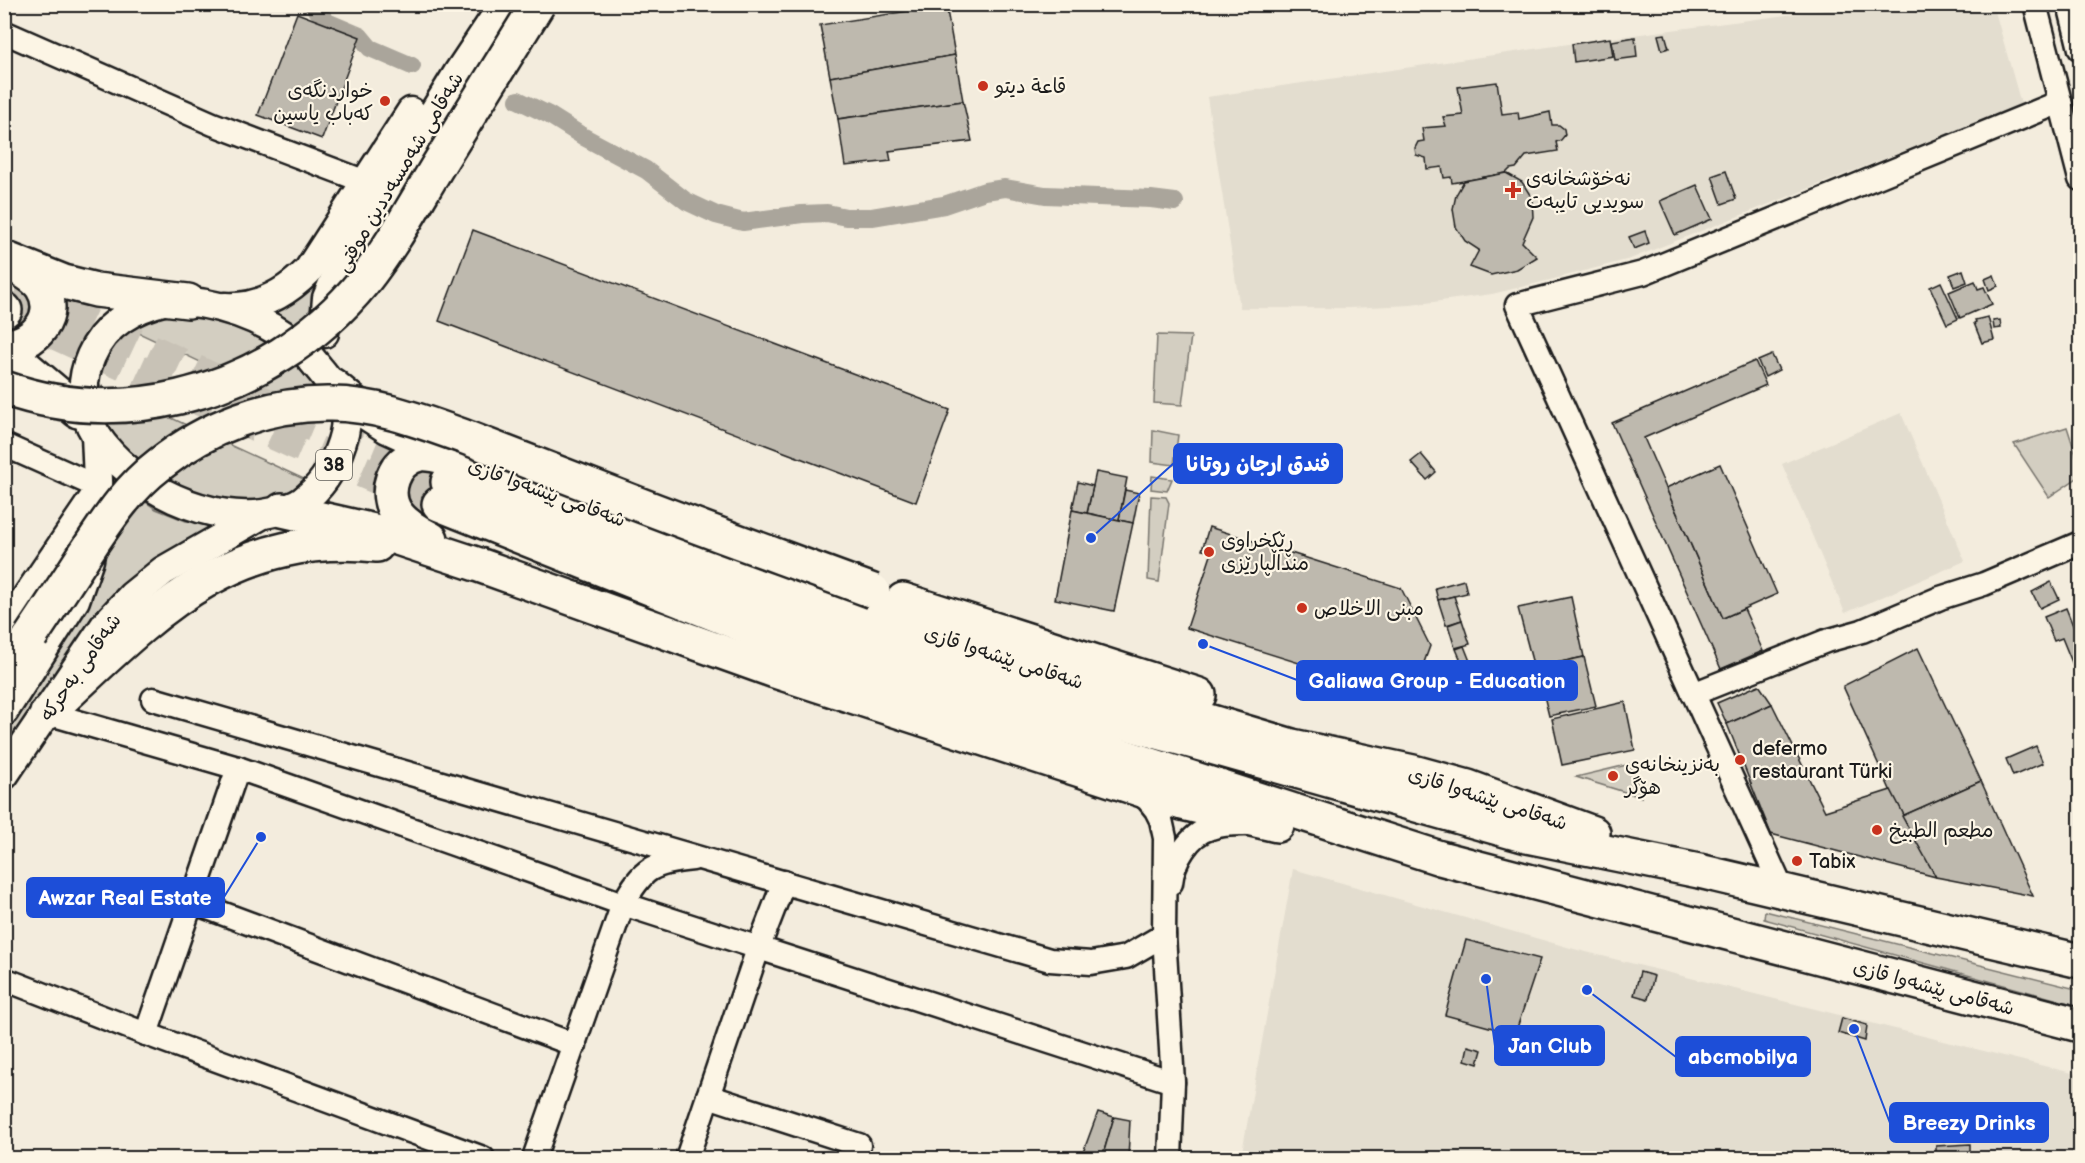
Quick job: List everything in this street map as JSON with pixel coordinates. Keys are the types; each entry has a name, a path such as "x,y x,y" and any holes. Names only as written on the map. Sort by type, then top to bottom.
{"highway":[{"path":"4,388 73,404 114,407 149,403 227,382 267,363 297,344 345,302 387,250 538,4"},
{"name":"شەقامی پێشەوا قازی","path":"7,284 30,270 96,290 201,303"},
{"path":"4,346 24,343 34,336 42,327 47,309 44,291 37,280 7,284"},
{"name":"شەقامی پێشەوا قازی","path":"4,352 21,363 92,427"},
{"name":"شەقامی پێشەوا قازی","path":"332,385 389,428 449,482 760,632 1043,730 1440,858"},
{"path":"4,673 14,617 128,493 159,464 226,424 267,411 310,404 363,406 425,423 873,591 1284,722 1413,772"},
{"path":"449,482 420,454 408,459 392,477 391,502 396,513 404,522 479,565"},
{"name":"شەقامی پێشەوا قازی","path":"449,482 1007,661 1292,746 1413,772 1467,787 1700,871"},
{"name":"شەقامی پێشەوا قازی","path":"449,482 770,604 1052,702 1527,836 1700,871 2080,961"},
{"name":"شەقامی پێشەوا قازی","path":"271,513 379,532 479,565 775,671 1182,803 1440,858 2080,1025"},
{"path":"47,713 166,606 212,576 261,556 316,544 360,543 407,550 523,581"}],"main road":[{"name":"شەقامی شەمسەددین موفتی","path":"201,303 241,308 291,288 308,271 481,4"},
{"name":"شەقامی شەمسەددین موفتی","path":"332,385 326,365 324,341 327,298 334,279 343,260 452,83 504,4"},
{"name":"شەقامی پێشەوا قازی","path":"168,300 201,303 241,312 283,334 303,350 332,385 343,400 345,413 344,436 332,469 314,493 299,504 271,513 240,516 220,513 178,499 142,481 110,452 92,427 83,398 84,378 93,350 106,330 125,316 148,304 168,300"},
{"name":"شەقامی بەحرکە","path":"4,711 75,600 90,560 99,503 92,427"},
{"name":"شەقامی بەحرکە","path":"4,775 106,624 132,596 163,571 271,513"}],"street":[{"path":"2035,4 2080,179"},
{"path":"2046,49 2076,23"},
{"path":"4,32 213,124 366,182"},
{"path":"1784,891 1517,305 1643,273 2060,102"},
{"path":"4,445 98,487 14,617"},
{"path":"1693,694 1826,641 1862,631 1940,598 1984,584 2080,543"},
{"path":"153,699 1050,960 1091,963 1126,957 1164,935"},
{"path":"47,713 238,768 623,904 1173,1082"},
{"path":"146,1034 238,768"},
{"path":"1126,785 1149,800 1161,820 1165,838 1164,935 1173,1082 1170,1158"},
{"path":"1164,935 1171,878 1188,843 1209,828 1228,824 1272,824"},
{"path":"534,1158 623,904 636,881 651,868 670,861 702,859"},
{"path":"687,1158 758,949 784,882"},
{"path":"192,902 575,1045"},
{"path":"4,979 146,1034 483,1158"},
{"path":"708,1096 859,1145"}],"shaded area":[{"name":"نەخۆشخانەی سویدیی تایبەت","path":"1993,4 2021,104 1980,121 1630,259 1546,281 1492,294 1411,305 1349,308 1240,308 1207,97 1610,38 1863,5"},
{"path":"323,262 318,346 266,311"},
{"path":"177,312 227,324 250,333 292,359 308,377 321,398 330,423 126,327 148,313"},
{"path":"1157,335 1191,336 1182,405 1154,403"},
{"path":"91,381 308,481 291,496 265,503 204,498 167,482 138,464 101,429"},
{"path":"1901,413 1965,561 1845,613 1782,464"},
{"path":"2067,427 2080,467 2080,476 2049,497 2014,444"},
{"path":"1153,430 1178,435 1174,465 1152,462"},
{"path":"103,473 156,509 186,521 222,525 190,540 124,584 86,629 5,751 5,725 25,693"},
{"path":"1152,476 1172,479 1167,491 1151,489"},
{"path":"1151,496 1166,497 1169,503 1159,582 1148,580"},
{"path":"1631,764 1641,797 1576,777"},
{"path":"1293,869 1574,949 2080,1075 2080,1158 1241,1158"},
{"path":"1765,911 2080,990 2080,1006 1764,919"}],"building":[{"path":"946,5 955,55 830,77 820,25"},
{"path":"297,13 360,37 322,139 258,115"},
{"path":"1665,34 1669,48 1662,50 1658,35"},
{"path":"1635,37 1637,57 1615,60 1612,41"},
{"path":"1610,38 1613,56 1574,62 1572,44"},
{"path":"955,55 963,101 838,119 830,77"},
{"path":"1497,82 1502,114 1518,112 1519,119 1550,112 1552,125 1559,125 1564,129 1565,135 1556,142 1558,151 1526,156 1516,168 1506,173 1452,183 1451,177 1444,178 1442,167 1427,169 1426,158 1416,155 1415,148 1418,142 1424,141 1422,128 1446,126 1443,117 1463,115 1458,87"},
{"path":"963,101 972,141 889,151 891,161 845,166 838,119"},
{"path":"1726,171 1736,199 1722,204 1712,176"},
{"path":"1506,173 1522,182 1532,198 1533,217 1522,242 1537,257 1517,269 1491,275 1470,267 1479,250 1465,241 1456,227 1453,209 1456,195 1464,181"},
{"path":"1697,185 1712,219 1675,235 1660,201"},
{"path":"473,230 950,410 916,502 439,321"},
{"path":"1645,231 1649,243 1634,249 1629,237"},
{"path":"1963,270 1967,282 1954,287 1950,275"},
{"path":"1994,275 1998,286 1989,290 1985,279"},
{"path":"1975,281 1978,289 1984,287 1992,304 1960,318 1949,292"},
{"path":"1941,282 1958,319 1947,324 1930,287"},
{"path":"1988,317 1994,340 1982,343 1974,323 1975,320"},
{"path":"2000,320 2001,328 1994,329 1993,321"},
{"path":"1772,355 1779,370 1765,377 1758,361"},
{"path":"1755,361 1766,385 1644,438 1723,618 1744,609 1763,651 1721,669 1612,423"},
{"path":"1421,454 1436,472 1427,480 1411,462"},
{"path":"1720,464 1777,594 1723,618 1666,488"},
{"path":"1096,472 1127,478 1119,520 1087,513"},
{"path":"1078,482 1093,486 1087,513 1072,510"},
{"path":"1125,490 1139,493 1133,523 1119,520"},
{"path":"1072,510 1133,523 1114,611 1055,599"},
{"name":"مبنى الاخلاص","path":"1209,527 1401,588 1430,646 1411,698 1187,628 1212,552 1202,550"},
{"path":"1464,580 1467,593 1438,600 1435,588"},
{"path":"2051,582 2059,599 2040,608 2032,592"},
{"path":"1454,596 1462,620 1446,625 1438,600"},
{"path":"1571,597 1584,657 1534,668 1518,608"},
{"path":"2066,608 2080,643 2080,682 2062,638 2054,641 2044,617"},
{"path":"1462,620 1470,644 1455,648 1448,625"},
{"path":"1464,646 1481,689 1474,691 1456,649"},
{"path":"1918,648 1981,781 1902,816 1843,686"},
{"path":"1584,657 1596,706 1549,716 1537,667"},
{"path":"1759,685 1772,704 1727,724 1717,703"},
{"path":"1625,702 1635,750 1562,765 1552,719"},
{"path":"1772,704 1825,811 1891,790 1936,877 1771,834 1727,724"},
{"path":"2036,746 2043,763 2013,776 2006,759"},
{"path":"1981,781 2033,896 1936,877 1902,816"},
{"path":"1466,940 1540,959 1515,1034 1445,1015"},
{"path":"1640,972 1654,976 1648,999 1634,995"},
{"path":"1842,1018 1867,1025 1865,1041 1838,1033"},
{"path":"1468,1046 1482,1050 1478,1064 1465,1060"},
{"path":"1098,1112 1114,1117 1102,1158 1081,1158"},
{"path":"1114,1117 1130,1120 1128,1158 1102,1158"},
{"path":"1970,1144 1970,1158 1936,1158 1936,1146"}],"waterway":[{"path":"312,4 327,22 360,36 370,48 412,66"},
{"path":"518,100 646,170 686,201 716,215 743,222 827,213 846,217 872,217 944,205 985,191 1005,188 1045,195 1175,202"}],"tunnel":[{"path":"17,288 300,420 448,482"},
{"path":"5,310 291,441 439,504"}],"place":[{"name":"قاعة ديتو","path":"983,86"},
{"name":"خواردنگەی کەباب یاسین","path":"385,101"},
{"name":"نەخۆشخانەی سویدیی تایبەت","path":"1513,190"},
{"name":"فندق ارجان روتانا","path":"1091,538"},
{"name":"ڕێکخراوی منداڵپارێزی","path":"1209,552"},
{"name":"مبنى الاخلاص","path":"1302,608"},
{"name":"Galiawa Group - Education","path":"1203,644"},
{"name":"defermo restaurant Türki","path":"1740,760"},
{"name":"بەنزینخانەی هۆگر","path":"1613,776"},
{"name":"مطعم الطبيخ","path":"1877,830"},
{"name":"Awzar Real Estate","path":"261,837"},
{"name":"Tabix","path":"1797,861"},
{"name":"Jan Club","path":"1486,979"},
{"name":"abcmobilya","path":"1587,990"},
{"name":"Breezy Drinks","path":"1854,1029"}]}
